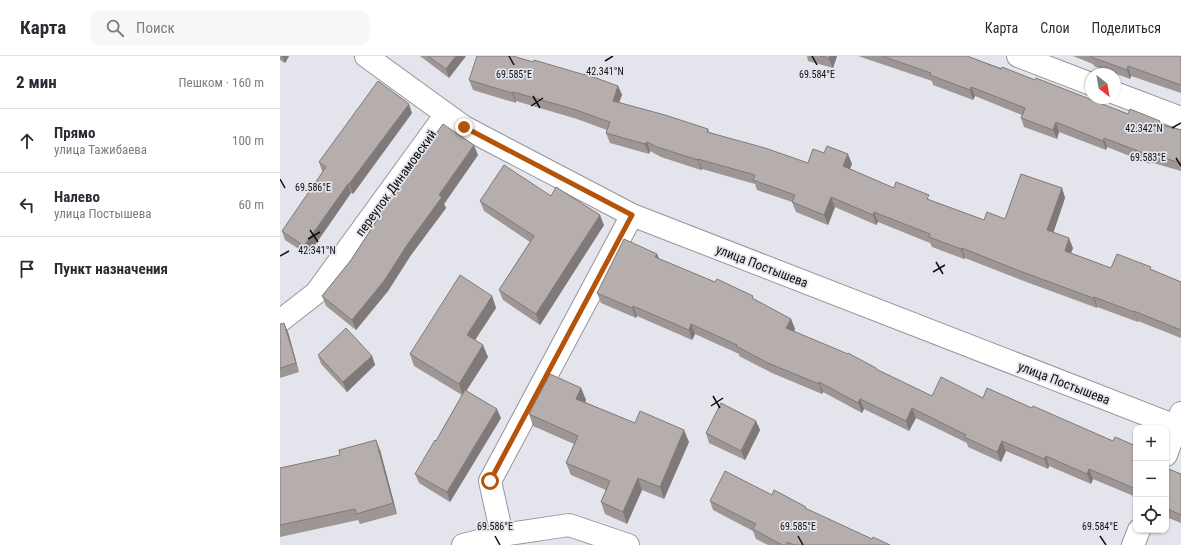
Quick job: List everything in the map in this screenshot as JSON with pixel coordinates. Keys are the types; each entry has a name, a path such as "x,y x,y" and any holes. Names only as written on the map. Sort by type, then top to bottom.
{"street":[{"name":"улица Постышева","path":"366,56 464,127 632,215 1179,423"},
{"path":"1018,56 1085,82"},
{"path":"1121,95 1181,118"},
{"name":"переулок Динамовский","path":"280,321 316,293 446,114"},
{"path":"502,535 490,481 632,215"},
{"path":"1169,448 1179,423"},
{"path":"462,545 502,535 569,525 628,545"},
{"path":"1133,545 1138,533"}],"building":[{"path":"428,56 456,56 446,69"},
{"path":"477,56 513,56 533,62 534,60 585,74 618,86 613,101 665,115 708,129 707,132 765,148 808,163 813,149 824,153 827,146 848,154 843,166 894,188 896,182 929,195 927,199 984,220 987,212 1005,219 1021,174 1062,188 1047,230 1069,238 1065,251 1111,268 1117,254 1151,267 1150,269 1181,282 1181,330 1134,311 1094,297 1093,298 929,237 930,234 874,212 873,215 831,197 824,215 792,202 795,195 753,180 755,175 698,160 657,147 647,142 645,144 606,133 610,122 573,109 469,80"},
{"path":"820,56 830,56 829,59"},
{"path":"882,56 967,56 1001,69 1002,67 1035,80 1036,78 1085,97 1085,104 1102,104 1128,114 1130,109 1160,121 1158,124 1181,130 1181,163 1147,153 1146,154 1104,138 1103,141 1056,122 1053,130 1021,118 1025,108 971,87 970,90 930,75 931,73"},
{"path":"1091,56 1181,56 1181,85 1128,66 1127,70"},
{"path":"378,81 409,104 348,184 304,246 282,231 326,167 319,162"},
{"path":"443,124 474,145 439,195 442,197 407,245 384,281 352,320 322,296 351,260 383,211 381,209"},
{"path":"504,165 551,196 556,187 600,215 536,314 499,290 534,236 480,201"},
{"path":"624,239 657,254 655,257 715,282 717,279 753,296 752,298 791,319 786,328 848,353 876,369 932,396 941,377 983,398 987,388 1032,408 1033,406 1113,441 1115,437 1133,445 1133,488 1089,469 1087,474 1046,456 1044,459 1002,441 997,452 964,437 966,435 912,408 906,421 860,399 858,403 819,382 819,384 768,363 736,346 737,345 691,324 689,330 633,306 632,308 597,293"},
{"path":"460,275 492,296 467,335 483,345 459,384 410,354"},
{"path":"284,323 296,363 280,368 280,324"},
{"path":"346,328 372,356 343,382 318,355"},
{"path":"550,374 581,388 576,399 635,423 640,411 684,430 660,487 638,478 623,512 601,502 610,481 566,463 578,436 529,414"},
{"path":"465,390 497,409 447,492 415,474"},
{"path":"721,403 756,421 741,451 706,433"},
{"path":"376,440 393,503 356,514 355,509 280,525 280,468 340,455 339,450"},
{"path":"1169,469 1181,474 1181,515 1169,509"},
{"path":"725,471 772,495 774,490 806,507 805,508 872,539 873,537 890,545 794,545 787,542 785,545 782,545 753,529 756,524 710,501"}],"route":[{"path":"464,127 632,215 490,481"}]}
